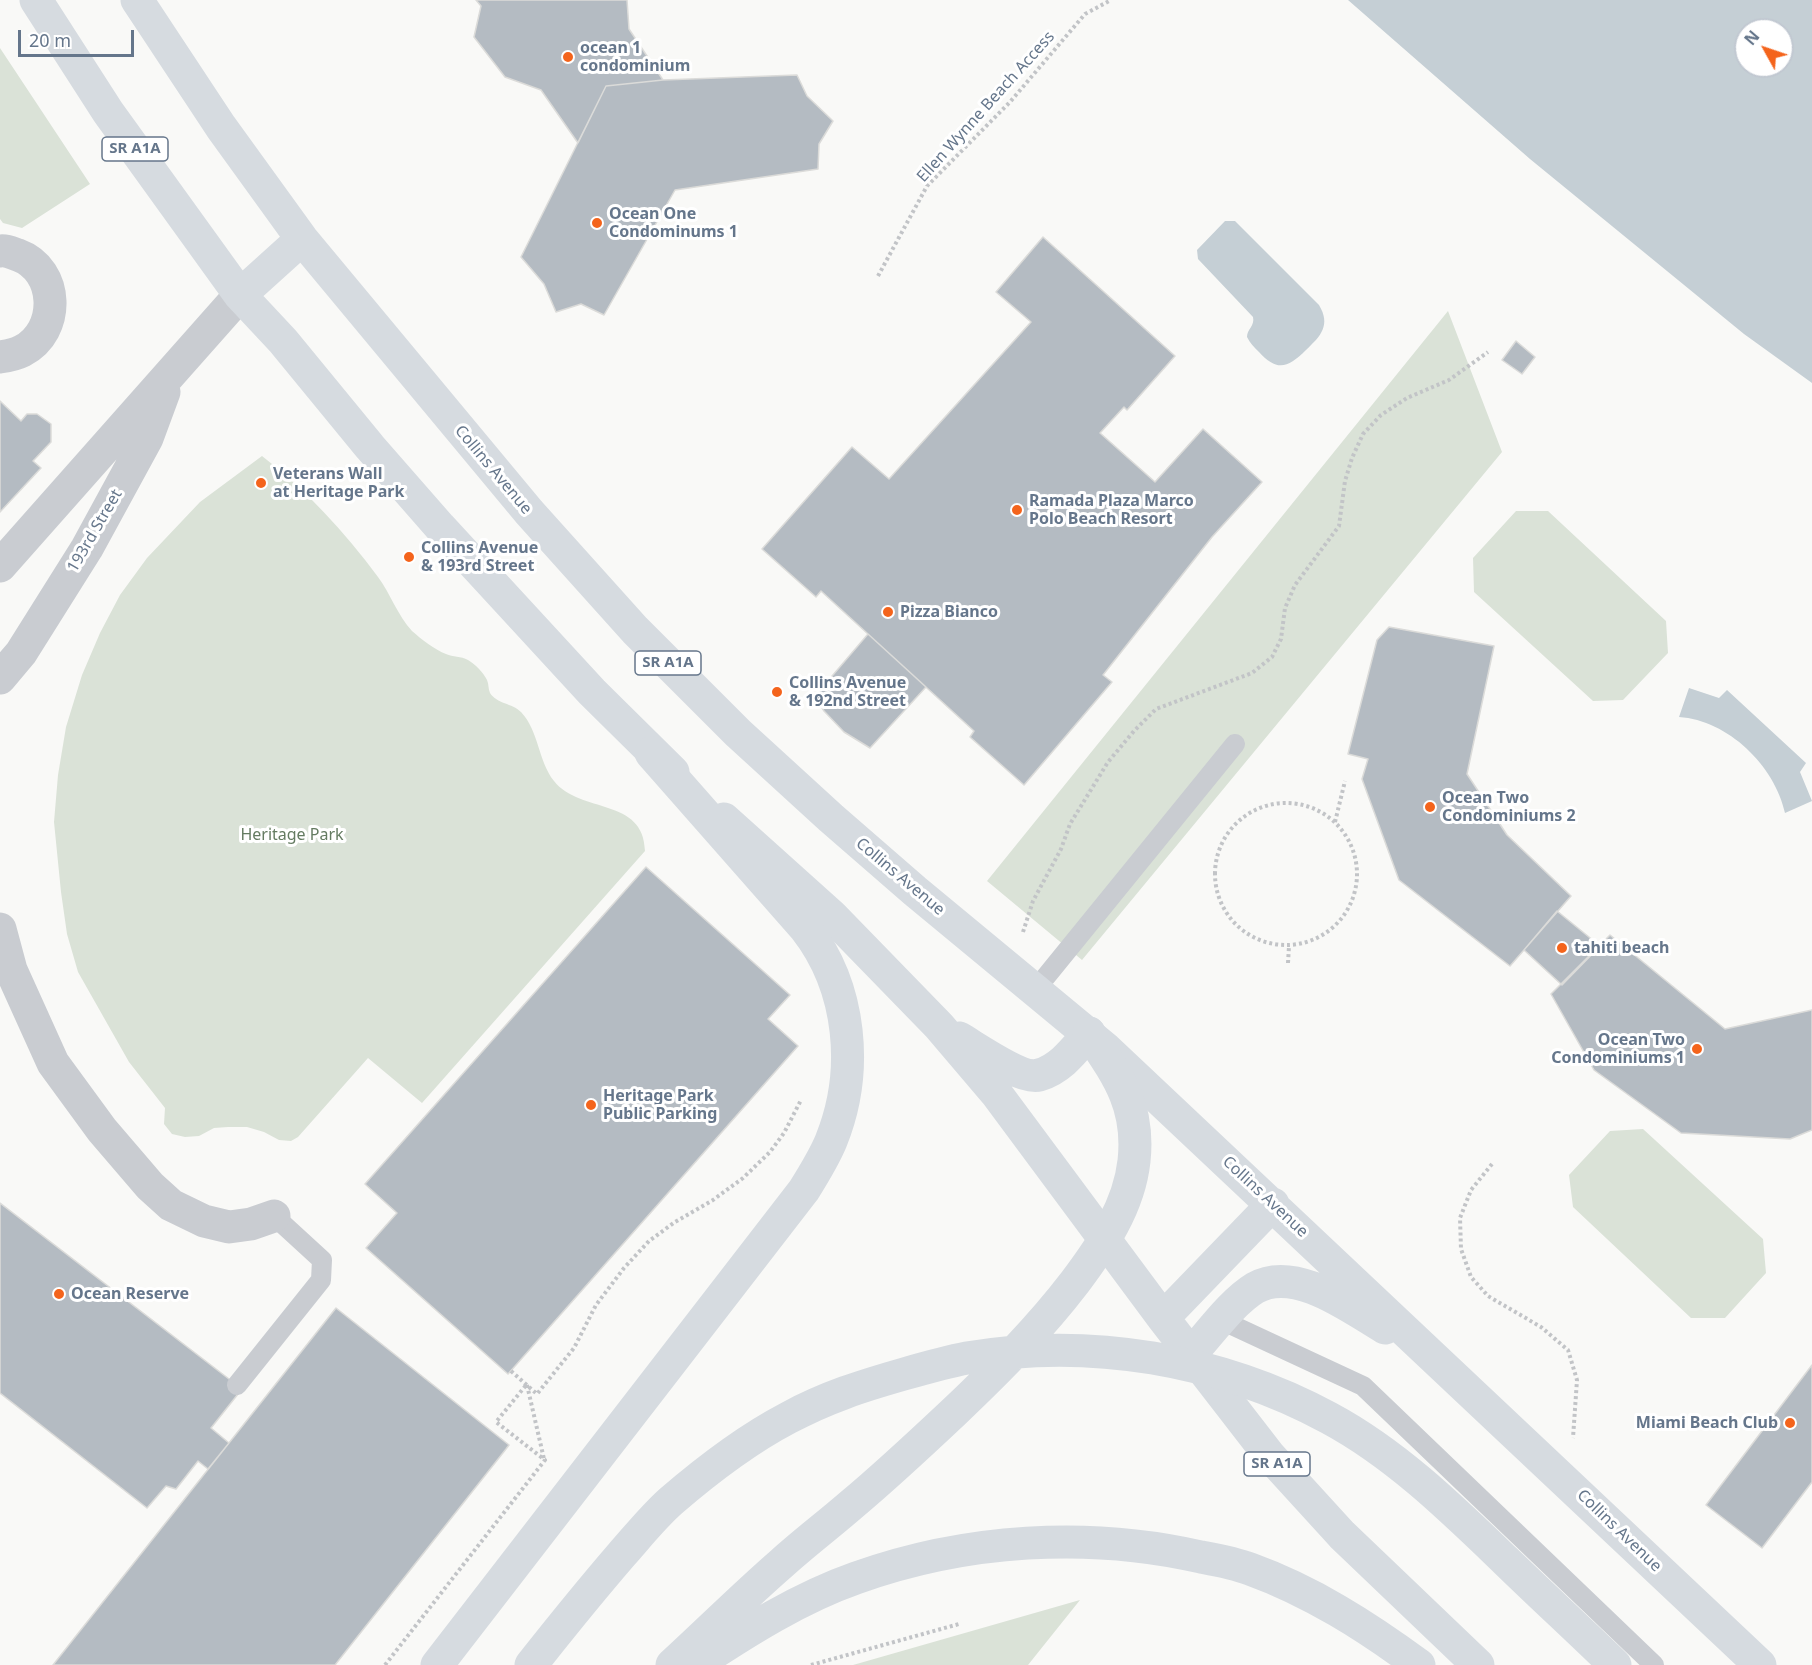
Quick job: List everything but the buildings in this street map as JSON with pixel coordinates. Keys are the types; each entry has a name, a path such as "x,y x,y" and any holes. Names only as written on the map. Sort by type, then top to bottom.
{"main road":[{"name":"SR A1A","path":"36,0 108,112 240,295 283,341 370,447 440,527 651,753 832,916 939,1026 996,1093 1163,1318 1269,1455 1304,1495 1384,1576 1478,1665"},
{"name":"Collins Avenue","path":"137,0 221,127 302,239 529,512 650,645 738,733 815,804 915,891 1089,1033 1760,1665"},
{"path":"240,295 302,239"},
{"path":"437,1665 804,1190 831,1141 840,1113 848,1060 846,1032 837,986 828,964 817,944 790,911 651,753"},
{"path":"672,1665 783,1562 896,1466 997,1371 1058,1304 1090,1262 1118,1216 1129,1186 1134,1162 1135,1137 1131,1105 1113,1068 1089,1033 1059,1065 1037,1076 1017,1071 939,1026"},
{"path":"1163,1318 1273,1204"},
{"path":"1191,1354 1246,1295 1256,1288 1282,1280 1311,1287 1429,1352"},
{"path":"531,1665 604,1575 669,1504 726,1457 786,1419 853,1388 966,1358 1004,1353 1090,1351 1133,1355 1199,1367 1267,1390 1329,1418 1388,1456 1413,1476 1466,1523 1615,1665"},
{"path":"695,1665 776,1615 856,1578 907,1563 969,1549 1045,1542 1149,1547 1248,1568 1336,1609 1371,1630 1419,1665"}],"street":[{"path":"0,251 6,250 27,258 42,274 51,294 50,317 40,337 23,351 0,357"},
{"name":"193rd Street","path":"0,566 240,295"},
{"name":"193rd Street","path":"0,678 21,653 87,548 147,438 171,374"},
{"path":"0,689 0,707"},
{"path":"0,928 11,970 53,1063 102,1130 150,1186 171,1205 212,1223 229,1227 251,1224 274,1216"}],"lane":[{"path":"1035,990 1235,744"},
{"path":"237,1385 321,1280 322,1260 274,1216"},
{"path":"1221,1320 1363,1386 1654,1665"}],"path":[{"name":"Ellen Wynne Beach Access","path":"878,276 927,186 1010,102 1085,14 1111,0"},
{"path":"1023,932 1033,901 1061,849 1070,824 1108,762 1134,731 1156,709 1252,673 1272,657 1281,639 1285,608 1295,585 1339,526 1345,481 1363,434 1381,415 1407,398 1449,380 1488,352"},
{"path":"1335,822 1345,781"},
{"path":"1292,803 1315,809 1335,822 1349,841 1356,863 1356,887 1348,909 1333,927 1313,940 1289,946 1266,943 1245,934 1228,917 1218,897 1214,874 1218,851 1230,830 1247,815 1268,805 1292,803"},
{"path":"1288,963 1289,946"},
{"path":"511,1371 537,1394 574,1348 596,1305 630,1261 649,1241 666,1228 713,1200 743,1178 770,1152 784,1133 801,1100"},
{"path":"1492,1164 1471,1190 1460,1218 1461,1249 1471,1277 1488,1296 1541,1328 1568,1350 1577,1380 1574,1437 1570,1444"},
{"path":"527,1384 496,1422 544,1460"},
{"path":"527,1384 544,1460"},
{"path":"385,1665 544,1460"},
{"path":"811,1665 959,1624"}],"green space":[{"path":"0,48 90,184 22,228 3,223 0,219"},
{"path":"1448,311 1502,452 1082,960 987,881"},
{"name":"Heritage Park","path":"262,456 309,497 352,544 382,583 412,631 442,652 471,662 485,677 493,697 521,712 532,728 554,781 565,791 623,814 634,822 642,834 645,851 422,1103 368,1058 298,1137 291,1141 279,1140 247,1127 214,1128 199,1136 185,1137 172,1134 164,1124 165,1108 129,1062 78,972 67,934 54,822 58,775 66,727 82,675 120,595 147,558 200,502"},
{"path":"1516,511 1548,511 1666,621 1668,653 1623,700 1593,701 1474,592 1473,558"},
{"path":"1643,1129 1763,1239 1766,1273 1725,1318 1691,1318 1573,1207 1569,1175 1610,1131"},
{"path":"1080,1600 1028,1665 853,1665"}],"shaded area":[{"path":"1348,0 1812,0 1812,383 1744,334 1530,159"},
{"path":"1225,221 1235,221 1319,305 1323,312 1324,324 1320,335 1300,356 1288,364 1271,363 1252,345 1247,337 1253,317 1198,259 1197,250"},
{"path":"1689,688 1719,698 1727,690 1806,763 1800,772 1812,801 1785,813 1780,796 1771,779 1747,748 1715,727 1697,720 1679,717"}],"place":[{"name":"ocean 1 condominium","path":"568,57"},
{"name":"Ocean One Condominums 1","path":"597,223"},
{"name":"Veterans Wall at Heritage Park","path":"261,483"},
{"name":"Ramada Plaza Marco Polo Beach Resort","path":"1017,510"},
{"name":"Collins Avenue & 193rd Street","path":"409,557"},
{"name":"Pizza Bianco","path":"888,612"},
{"name":"Collins Avenue & 192nd Street","path":"777,692"},
{"name":"Ocean Two Condominiums 2","path":"1430,807"},
{"name":"tahiti beach","path":"1562,948"},
{"name":"Ocean Two Condominiums 1","path":"1697,1049"},
{"name":"Heritage Park Public Parking","path":"591,1105"},
{"name":"Ocean Reserve","path":"59,1294"},
{"name":"Miami Beach Club","path":"1790,1423"}]}
